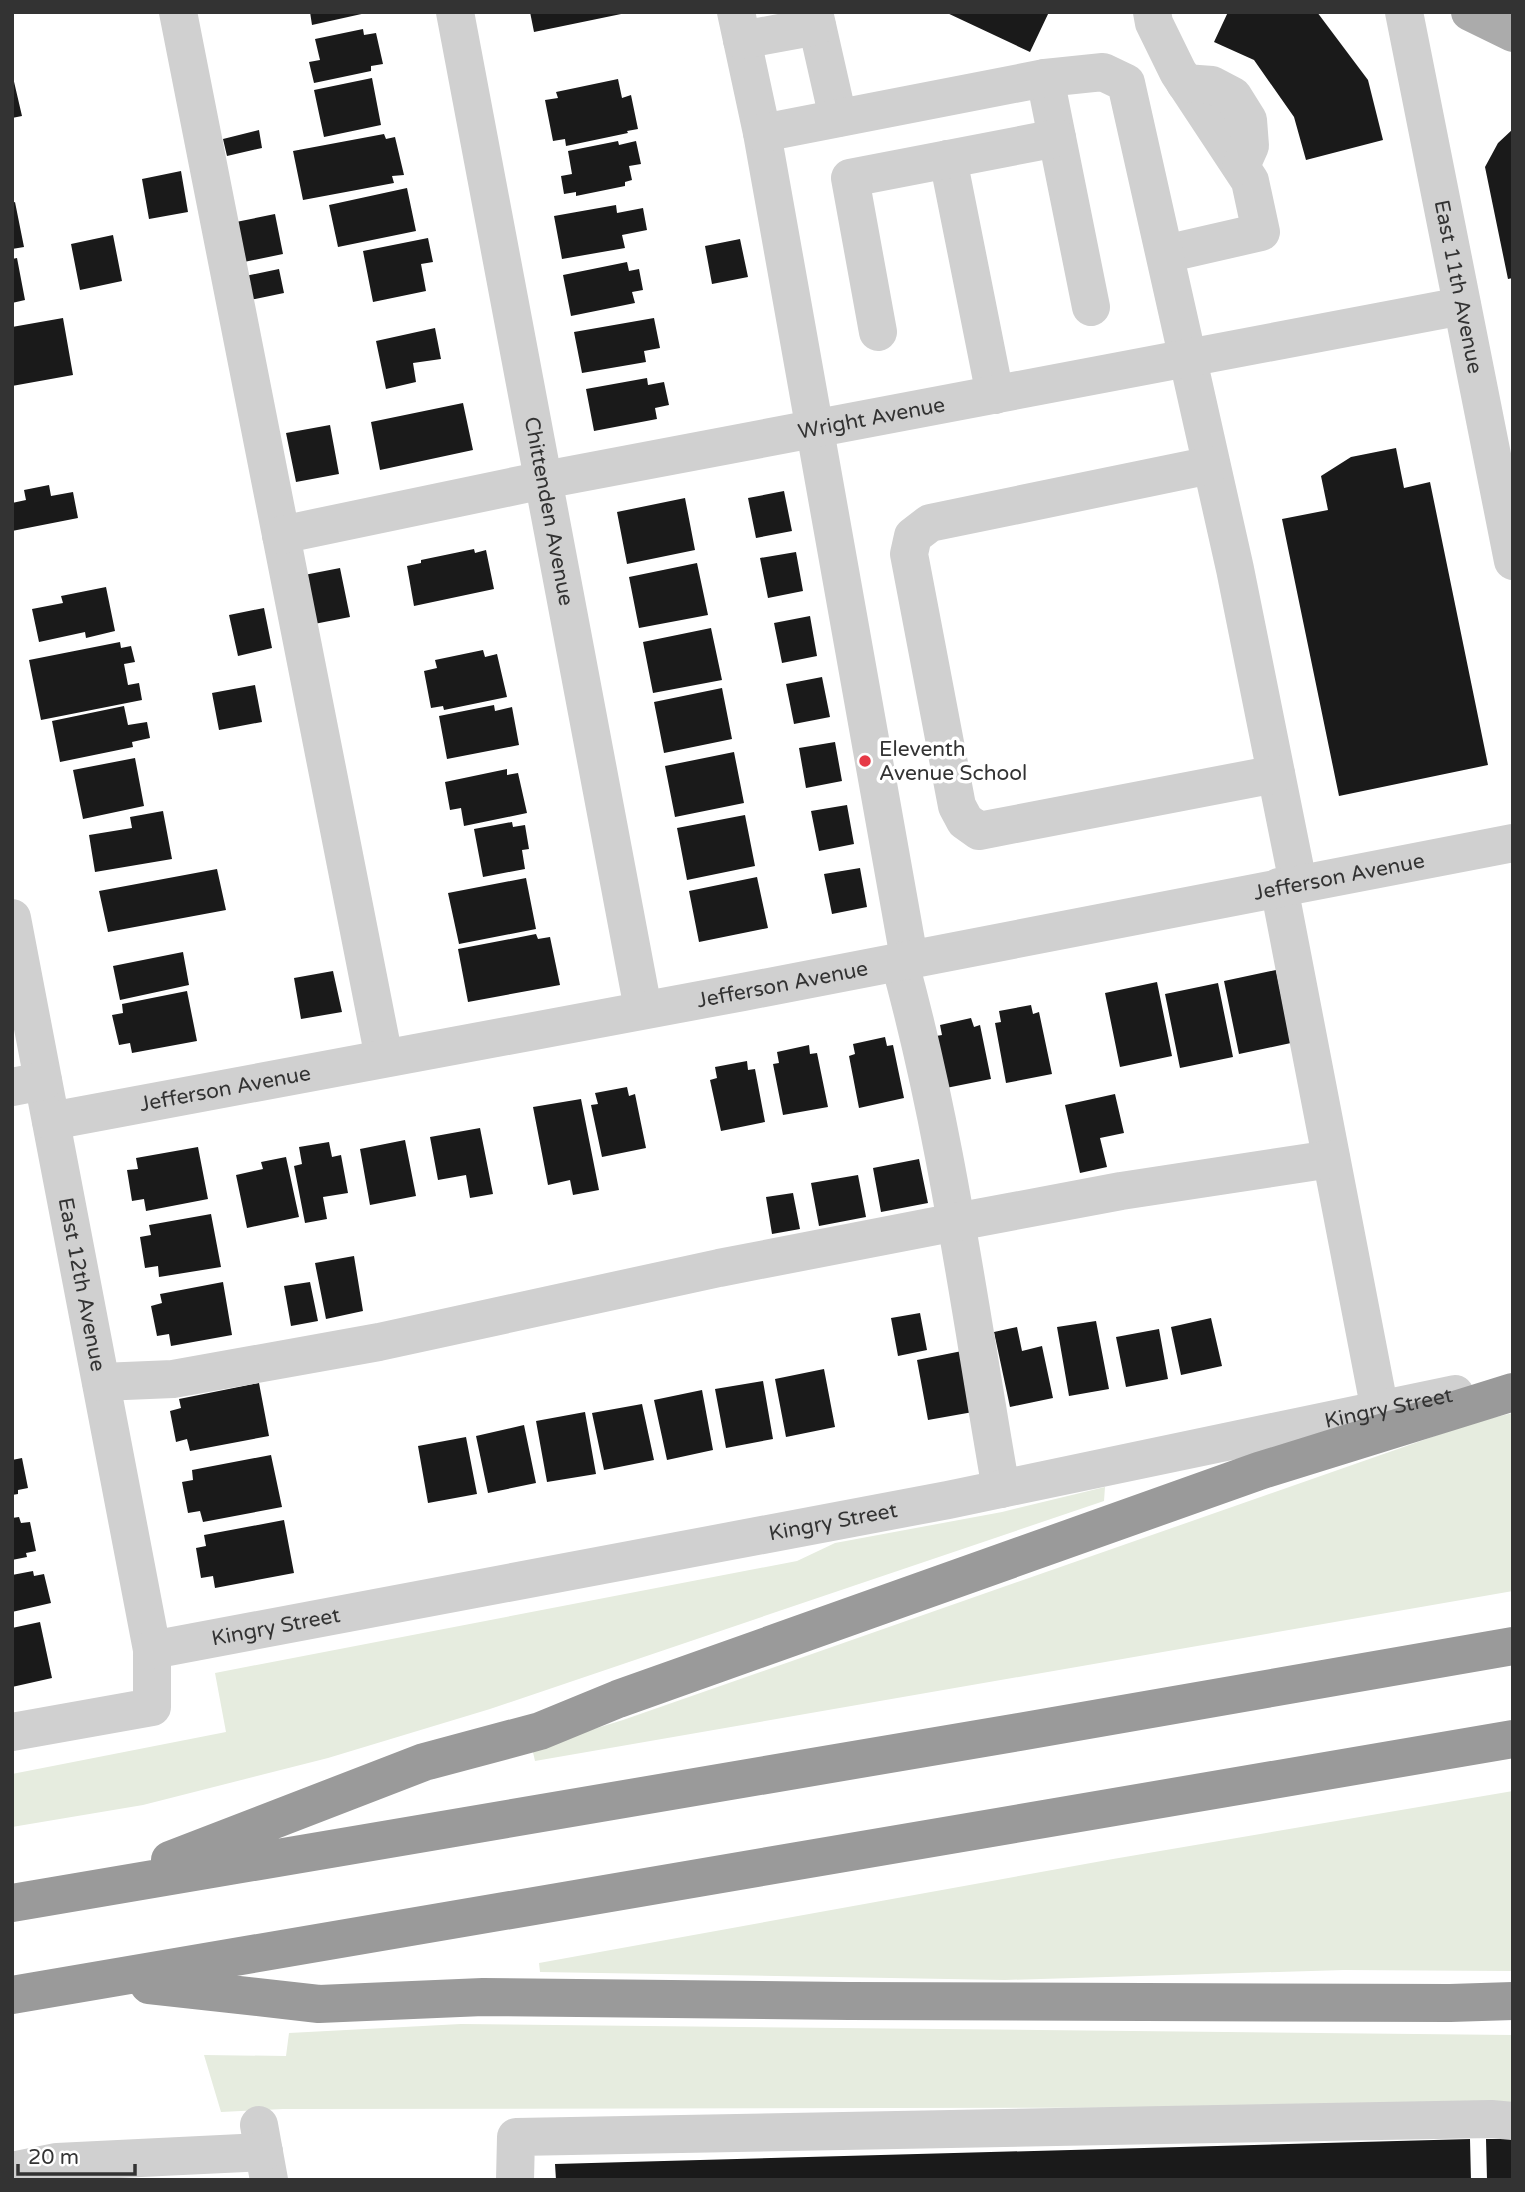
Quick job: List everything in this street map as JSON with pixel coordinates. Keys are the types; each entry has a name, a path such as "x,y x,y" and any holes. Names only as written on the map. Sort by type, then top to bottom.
{"highway":[{"path":"90,1890 424,1762 540,1731 618,1699 1259,1471 1513,1392"},
{"path":"12,1903 1513,1646"},
{"path":"12,1995 1513,1739"},
{"path":"102,1980 320,2004 483,1997 891,2001 1513,2001"}],"main road":[{"path":"1470,12 1513,33"}],"street":[{"path":"178,12 384,1058"},
{"name":"Chittenden Avenue","path":"455,12 643,1009"},
{"path":"1152,12 1160,35 1185,83 1250,181 1261,232 1165,254"},
{"name":"East 11th Avenue","path":"1405,12 1462,306 1505,478 1513,561"},
{"path":"838,118 816,19 739,26 762,133 912,1007 956,1222 1001,1489"},
{"path":"762,133 1045,78 1103,72 1126,83 1235,569 1276,774 1288,885 1331,1159 1380,1411"},
{"path":"1045,78 1091,307"},
{"path":"878,332 850,178 1057,138"},
{"path":"948,159 995,396"},
{"name":"Wright Avenue","path":"281,534 544,480 1462,306"},
{"path":"1211,465 930,523 913,536 909,554 957,806 965,821 979,831 1276,774"},
{"name":"Jefferson Avenue","path":"51,1121 1513,843"},
{"name":"East 12th Avenue","path":"12,918 28,1084 51,1121 152,1650 152,1707 12,1732"},
{"path":"101,1382 173,1379 379,1342 719,1268 956,1222 1121,1191 1331,1159"},
{"name":"Kingry Street","path":"152,1650 1001,1489 1513,1382"},
{"path":"515,2180 516,2137 1477,2119 1513,2121"},
{"path":"12,2171 57,2162 264,2152"}],"shaded area":[{"path":"1513,1413 1513,1591 535,1761 532,1748 623,1720 1475,1422"},
{"path":"1105,1487 1104,1501 490,1709 328,1758 143,1805 12,1827 12,1774 226,1732 215,1673 797,1561 835,1543 1002,1512"},
{"path":"1513,1791 1513,1971 1344,1970 1005,1980 540,1972 539,1963 1113,1859"},
{"path":"461,2024 1513,2035 1513,2107 283,2109 221,2112 204,2055 286,2056 289,2033"}],"building":[{"path":"310,12 366,12 366,13 312,25"},
{"path":"530,12 626,12 626,13 534,32"},
{"path":"945,12 1049,12 1030,52"},
{"path":"1228,12 1317,12 1368,80 1383,140 1306,160 1294,117 1254,60 1214,42"},
{"path":"363,29 364,35 376,33 383,64 371,66 371,71 314,83 309,62 320,60 315,39"},
{"path":"12,73 22,116 12,118"},
{"path":"372,78 381,125 324,137 314,90"},
{"path":"618,79 622,98 631,95 638,129 566,146 565,139 553,141 545,100 558,98 556,92"},
{"path":"1513,129 1513,278 1508,279 1485,167 1498,143"},
{"path":"259,130 262,148 227,156 223,139"},
{"path":"384,134 386,139 395,137 404,175 392,176 394,183 303,200 293,151"},
{"path":"618,141 619,145 636,141 641,164 629,166 632,180 625,182 625,186 576,196 576,192 564,194 561,176 572,174 568,151"},
{"path":"181,171 188,212 149,219 142,179"},
{"path":"407,188 416,231 338,247 329,205"},
{"path":"15,202 24,247 12,249 12,203"},
{"path":"616,205 617,213 643,208 647,230 622,235 625,248 562,259 554,216"},
{"path":"275,214 283,254 244,262 236,222"},
{"path":"113,235 122,281 80,290 71,244"},
{"path":"428,238 433,262 421,264 426,291 373,302 363,251"},
{"path":"740,239 748,277 712,284 705,246"},
{"path":"17,258 25,300 12,303 12,259"},
{"path":"627,262 629,271 639,269 643,290 632,292 635,303 571,316 563,275"},
{"path":"279,269 284,293 250,300 245,276"},
{"path":"63,318 73,375 12,386 12,327"},
{"path":"654,318 660,348 644,351 646,362 582,373 574,332"},
{"path":"435,328 441,359 413,363 416,382 386,389 376,341"},
{"path":"647,378 648,385 664,382 669,405 655,408 657,419 594,431 586,389"},
{"path":"463,403 473,450 380,470 371,422"},
{"path":"330,425 339,474 296,482 286,433"},
{"path":"1396,448 1404,488 1430,482 1488,765 1339,796 1282,519 1328,510 1321,476 1351,457"},
{"path":"49,485 51,496 73,492 78,518 12,531 12,503 26,500 24,490"},
{"path":"784,491 792,531 756,538 748,498"},
{"path":"685,498 695,550 627,564 617,512"},
{"path":"474,549 475,553 486,550 494,589 414,606 407,566 421,563 421,560"},
{"path":"796,552 803,591 768,598 760,558"},
{"path":"697,563 708,615 639,628 629,577"},
{"path":"340,568 350,617 309,625 299,576"},
{"path":"106,587 115,631 86,638 85,632 39,642 32,609 63,603 61,596"},
{"path":"264,608 272,648 238,656 229,615"},
{"path":"810,616 817,656 782,663 774,623"},
{"path":"711,628 722,680 653,693 643,642"},
{"path":"120,642 121,648 131,646 135,662 124,664 128,685 139,683 142,700 41,720 29,660"},
{"path":"483,650 485,657 497,654 507,697 444,710 443,706 431,708 424,671 437,668 435,660"},
{"path":"822,677 830,717 794,724 786,684"},
{"path":"255,685 262,722 219,730 212,693"},
{"path":"722,688 732,739 664,753 654,702"},
{"path":"494,705 495,711 512,707 519,745 447,759 439,716"},
{"path":"124,706 128,725 147,722 150,738 132,742 133,747 60,762 52,721"},
{"path":"835,742 842,781 806,788 799,748"},
{"path":"734,752 744,803 675,817 665,766"},
{"path":"135,758 144,806 83,819 73,770"},
{"path":"507,769 507,775 518,773 527,813 464,826 461,808 450,810 445,782"},
{"path":"847,805 854,844 819,851 811,811"},
{"path":"163,811 172,859 95,872 89,835 132,828 130,817"},
{"path":"745,815 755,866 687,880 677,828"},
{"path":"512,822 513,827 525,825 529,849 522,850 525,869 483,877 474,829"},
{"path":"860,868 867,907 832,914 824,874"},
{"path":"217,869 226,910 108,932 99,891"},
{"path":"757,877 768,928 699,942 689,891"},
{"path":"526,878 536,929 459,944 448,893"},
{"path":"536,934 538,939 550,937 560,985 468,1002 458,949"},
{"path":"183,952 189,985 120,1000 113,966"},
{"path":"1276,970 1291,1043 1239,1054 1224,981"},
{"path":"333,971 342,1012 301,1019 294,978"},
{"path":"1157,982 1172,1056 1120,1067 1105,993"},
{"path":"1218,983 1233,1057 1180,1068 1165,994"},
{"path":"187,991 197,1041 132,1053 130,1043 119,1045 112,1015 123,1013 122,1004"},
{"path":"1031,1005 1033,1014 1039,1012 1052,1074 1006,1083 995,1023 1001,1022 999,1011"},
{"path":"971,1018 974,1027 980,1025 991,1079 946,1088 936,1036 942,1035 940,1025"},
{"path":"885,1037 887,1046 893,1045 904,1098 859,1108 849,1056 855,1054 853,1044"},
{"path":"809,1045 810,1054 817,1053 828,1107 783,1115 773,1064 779,1063 777,1052"},
{"path":"747,1061 748,1070 755,1069 765,1122 721,1131 710,1080 717,1078 715,1067"},
{"path":"627,1087 629,1096 635,1094 646,1148 602,1157 591,1105 598,1104 595,1093"},
{"path":"1115,1094 1124,1133 1100,1138 1107,1167 1080,1173 1065,1105"},
{"path":"581,1099 599,1190 573,1195 570,1180 548,1185 533,1107"},
{"path":"480,1128 493,1194 470,1198 466,1175 438,1180 430,1137"},
{"path":"405,1140 416,1196 370,1205 360,1149"},
{"path":"329,1142 332,1157 341,1155 348,1193 323,1197 327,1219 305,1223 294,1166 302,1164 299,1147"},
{"path":"198,1147 208,1199 146,1211 144,1199 132,1201 127,1170 138,1169 136,1158"},
{"path":"286,1157 299,1217 247,1228 236,1175 263,1169 261,1162"},
{"path":"919,1159 928,1203 881,1212 873,1168"},
{"path":"858,1175 866,1217 819,1226 811,1183"},
{"path":"793,1193 800,1229 772,1234 766,1197"},
{"path":"211,1214 221,1267 159,1277 158,1266 145,1268 140,1237 151,1235 149,1225"},
{"path":"354,1256 363,1311 326,1319 315,1263"},
{"path":"223,1282 232,1335 171,1346 169,1334 157,1336 151,1306 162,1303 160,1294"},
{"path":"310,1282 318,1321 291,1326 284,1286"},
{"path":"920,1313 927,1350 898,1356 891,1318"},
{"path":"1211,1318 1222,1366 1181,1375 1171,1327"},
{"path":"1096,1321 1109,1389 1069,1396 1057,1327"},
{"path":"1017,1327 1022,1351 1042,1346 1053,1398 1010,1407 994,1332"},
{"path":"1159,1329 1168,1379 1126,1387 1116,1337"},
{"path":"962,1351 973,1412 928,1420 917,1360"},
{"path":"824,1369 835,1427 786,1437 775,1379"},
{"path":"763,1381 773,1439 726,1448 715,1389"},
{"path":"259,1383 269,1436 190,1451 187,1439 176,1442 170,1411 181,1408 179,1399"},
{"path":"702,1390 713,1450 667,1460 654,1400"},
{"path":"642,1404 654,1460 604,1470 592,1413"},
{"path":"585,1412 596,1474 547,1482 536,1421"},
{"path":"524,1425 536,1483 488,1493 476,1436"},
{"path":"466,1437 477,1494 428,1503 418,1446"},
{"path":"271,1455 282,1507 203,1522 200,1511 188,1513 182,1482 193,1480 192,1470"},
{"path":"22,1458 28,1488 18,1490 18,1494 12,1495 12,1460"},
{"path":"19,1517 21,1523 30,1522 36,1551 26,1553 27,1557 12,1560 12,1518"},
{"path":"284,1520 294,1573 215,1588 213,1576 201,1578 196,1548 206,1546 204,1535"},
{"path":"33,1571 34,1576 44,1574 51,1603 12,1612 12,1575"},
{"path":"40,1622 52,1678 12,1687 12,1628"},
{"path":"1470,2139 1471,2180 556,2180 555,2164"},
{"path":"1486,2139 1513,2139 1513,2180 1487,2180"}],"place":[{"name":"Eleventh Avenue School","path":"865,761"}]}
